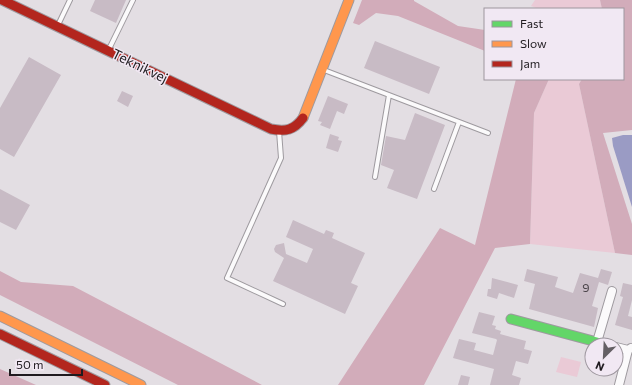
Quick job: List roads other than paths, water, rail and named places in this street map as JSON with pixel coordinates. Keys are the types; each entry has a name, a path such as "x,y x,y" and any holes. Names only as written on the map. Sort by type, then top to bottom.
{"main road":[{"name":"Teknikvej","path":"2,0 271,129 279,131"},
{"path":"279,131 288,131 298,125 303,118 349,0"},
{"path":"0,316 140,385"},
{"path":"511,319 584,339"},
{"path":"0,334 105,385"}],"street":[{"path":"598,337 612,291"},
{"path":"619,385 630,349"}],"lane":[{"path":"57,27 70,0"},
{"path":"108,51 133,0"},
{"path":"322,69 488,133"},
{"path":"375,177 389,95"},
{"path":"434,189 459,122"},
{"path":"279,131 281,158 227,278 283,304"}],"water":[{"path":"623,135 632,135 632,207 613,146 612,138"}]}
